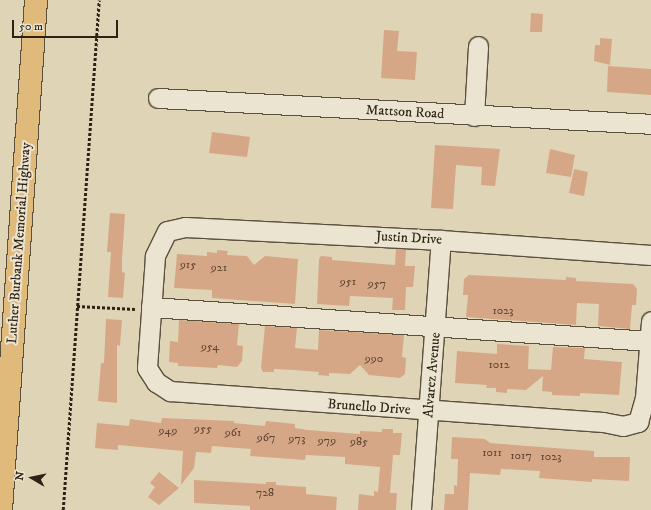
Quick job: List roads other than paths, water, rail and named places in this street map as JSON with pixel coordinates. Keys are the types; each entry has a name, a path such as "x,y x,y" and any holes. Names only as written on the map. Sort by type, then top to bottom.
{"highway":[{"name":"Luther Burbank Memorial Highway","path":"1,510 36,0"}],"street":[{"path":"474,116 478,46"},
{"name":"Mattson Road","path":"158,98 474,116 651,124"},
{"name":"Justin Drive","path":"167,231 185,227 441,240 651,255"},
{"name":"Brunello Drive","path":"167,231 155,256 147,368 156,382 170,391 429,411 603,422 623,426 638,422 645,398 651,321"},
{"name":"Alvarez Avenue","path":"421,510 436,325 441,240"},
{"path":"151,309 436,325 650,341"}]}
